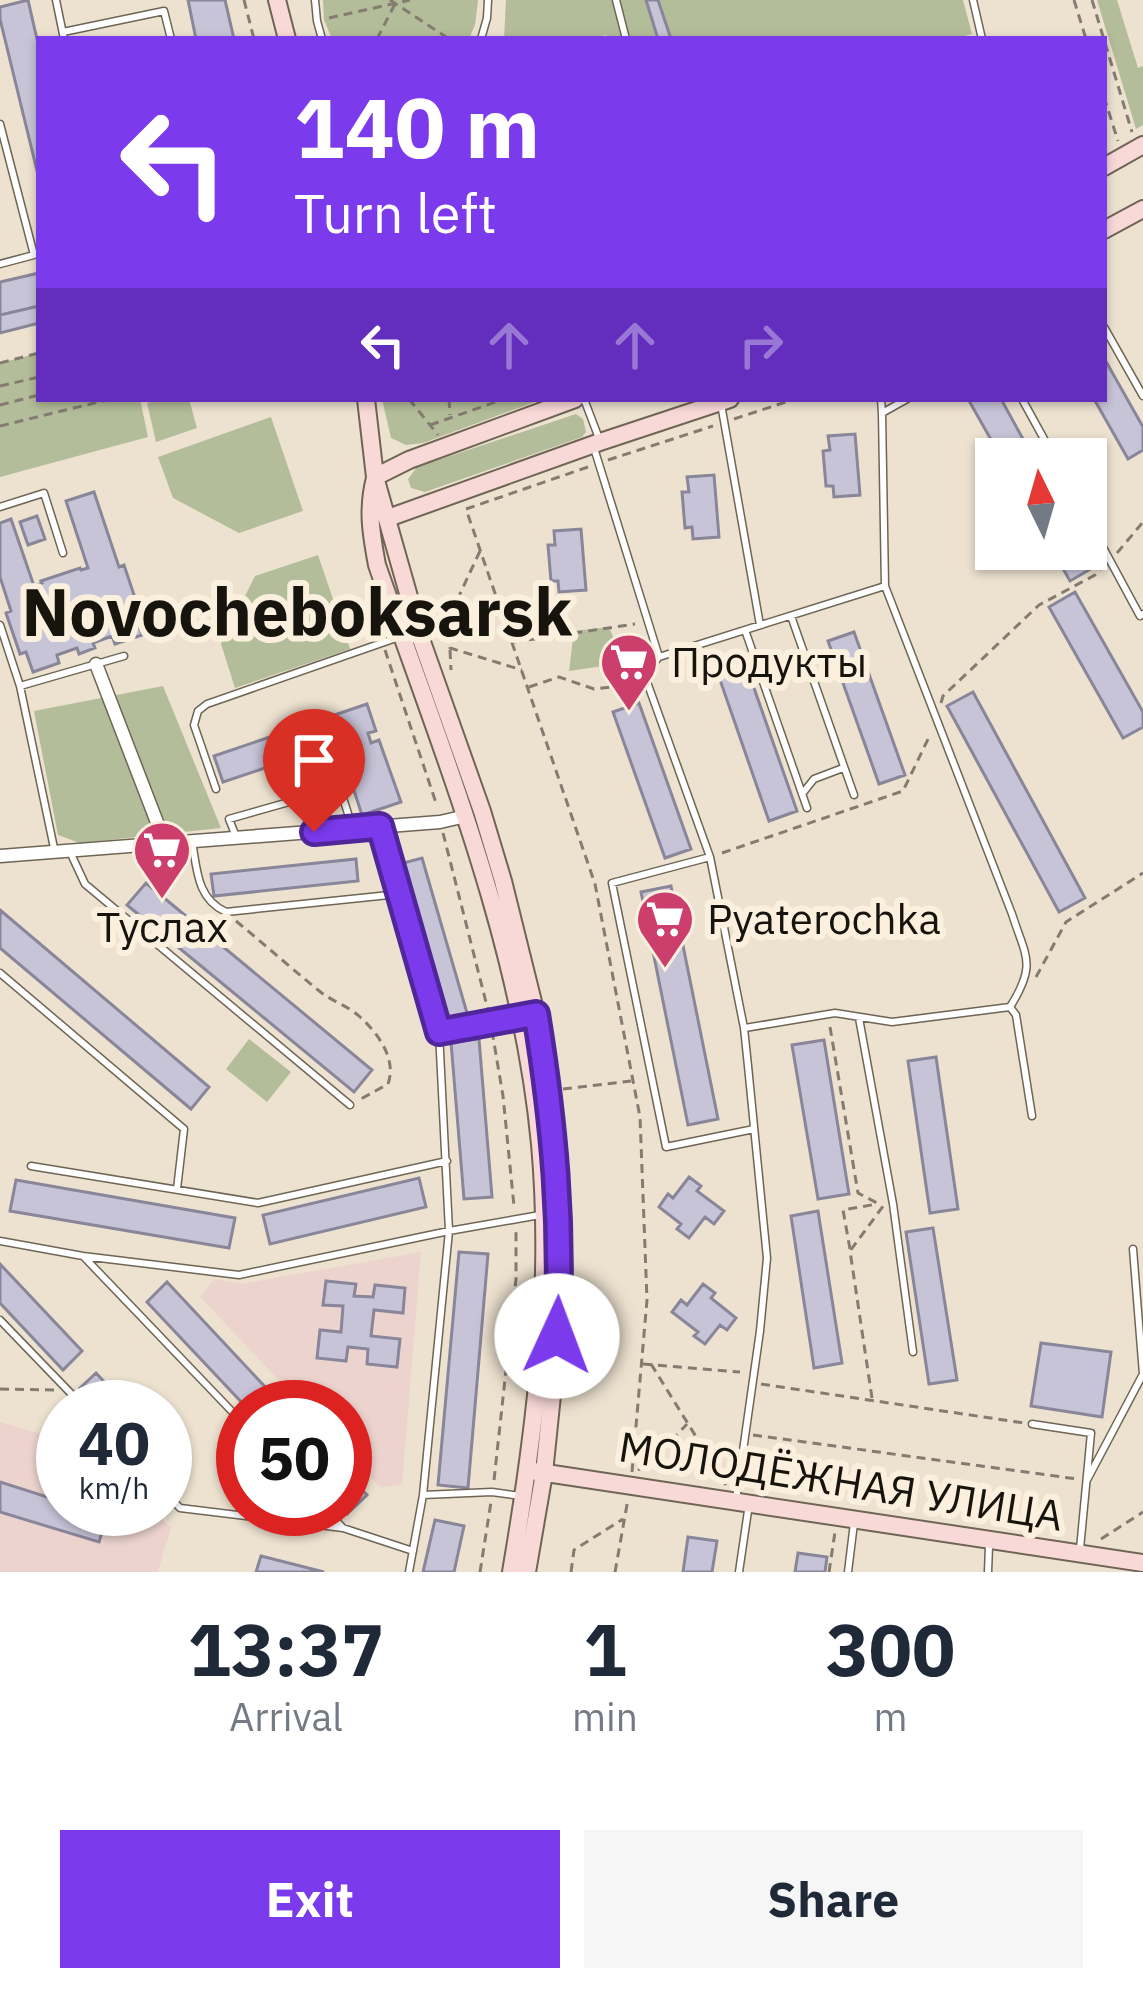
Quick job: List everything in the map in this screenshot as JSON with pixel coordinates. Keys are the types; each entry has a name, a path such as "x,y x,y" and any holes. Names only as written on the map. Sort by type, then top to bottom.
{"main road":[{"path":"277,0 286,36"},
{"path":"1107,165 1138,139"},
{"path":"1107,228 1143,209"},
{"path":"366,402 375,477 474,813"},
{"path":"526,1572 557,1336 551,1214 555,1144 515,924 377,565 368,505 375,477 409,460 572,402"},
{"path":"388,518 722,402"},
{"path":"511,1572 524,1497 536,1471"},
{"name":"МОЛОДЁЖНАЯ УЛИЦА","path":"536,1471 1143,1563"}],"street":[{"path":"96,664 165,843"},
{"path":"0,856 440,822 474,813"}],"lane":[{"path":"56,0 63,36 164,11 170,36"},
{"path":"315,0 321,36"},
{"path":"482,36 488,0"},
{"path":"616,0 625,36"},
{"path":"973,0 981,36"},
{"path":"0,124 34,255 0,264"},
{"path":"1107,332 1143,396"},
{"path":"581,402 659,657"},
{"path":"725,402 724,422 760,626"},
{"path":"881,402 885,586 1028,962 1025,983 1010,1007"},
{"path":"882,413 902,402"},
{"path":"1024,402 1043,438"},
{"path":"0,507 44,493 63,554"},
{"path":"1107,555 1140,616 1143,614"},
{"path":"739,1572 746,1434 766,1258 744,1028 710,857 647,682 659,657 885,586"},
{"path":"790,616 854,795"},
{"path":"0,625 20,686 54,852"},
{"path":"745,630 807,808"},
{"path":"216,789 194,725 198,711 402,636"},
{"path":"20,686 124,656"},
{"path":"802,794 814,779 843,767"},
{"path":"237,838 229,820 335,789 341,792 352,829"},
{"path":"380,826 439,1032 449,1231 423,1495 409,1572"},
{"path":"192,841 203,893 226,912 399,893"},
{"path":"70,851 86,884 350,1105"},
{"path":"710,857 612,883 666,1147 754,1129"},
{"path":"0,973 184,1130 177,1190"},
{"path":"744,1028 827,1015 892,1022 1010,1007"},
{"path":"1010,1007 1016,1015 1032,1116"},
{"path":"439,1032 528,1015"},
{"path":"859,1017 914,1352"},
{"path":"31,1166 258,1203 446,1161"},
{"path":"0,1241 239,1275 551,1214"},
{"path":"1087,1480 1143,1374 1133,1249"},
{"path":"83,1256 216,1395"},
{"path":"0,1320 58,1380"},
{"path":"1032,1424 1091,1432 1080,1553"},
{"path":"423,1495 493,1492 524,1497"},
{"path":"848,1572 855,1519"},
{"path":"367,1536 413,1551"},
{"path":"988,1572 989,1540"}],"path":[{"path":"244,0 253,36"},
{"path":"316,21 410,0"},
{"path":"1074,0 1085,36"},
{"path":"1092,0 1104,36"},
{"path":"378,36 394,1"},
{"path":"394,1 445,36"},
{"path":"1107,45 1138,139"},
{"path":"1107,107 1118,142"},
{"path":"0,363 36,354"},
{"path":"0,386 36,378"},
{"path":"0,405 36,396"},
{"path":"0,426 99,402"},
{"path":"411,402 440,436"},
{"path":"449,402 451,416"},
{"path":"430,425 486,402"},
{"path":"687,1424 650,1464 632,1474 647,1300 640,1117 595,884 466,509 786,402"},
{"path":"451,675 444,628 480,549"},
{"path":"512,643 649,622"},
{"path":"382,643 437,810"},
{"path":"450,648 522,670"},
{"path":"527,687 559,677 594,689 647,682"},
{"path":"1036,977 1066,922 1143,873"},
{"path":"226,912 325,996 358,1014 378,1037 390,1060 388,1084 350,1105"},
{"path":"827,1015 859,1193 881,1205"},
{"path":"556,1090 633,1081"},
{"path":"872,1400 843,1210 893,1204"},
{"path":"850,1251 881,1205"},
{"path":"493,1487 516,1279 516,1224"},
{"path":"643,1364 1032,1424"},
{"path":"651,1364 743,1501"},
{"path":"0,1389 36,1390"},
{"path":"746,1434 1087,1480"},
{"path":"615,1572 630,1485"},
{"path":"480,1572 492,1497"},
{"path":"1080,1553 1143,1512"},
{"path":"571,1572 574,1550 625,1518"},
{"path":"829,1572 835,1530"}],"shaded area":[{"path":"421,1252 402,1485 380,1487 372,1479 372,1380 278,1380 200,1297 214,1279 241,1284"},
{"path":"0,1422 36,1432 36,1536 169,1536 158,1572 0,1572"}],"green space":[{"path":"323,0 478,0 470,36 331,36"},
{"path":"506,0 963,0 972,34 965,36 504,36"},
{"path":"1097,0 1117,0 1138,68 1143,66 1143,125 1136,129"},
{"path":"36,354 36,402 141,402 148,437 0,477 0,363"},
{"path":"190,402 197,428 156,442 147,403"},
{"path":"383,402 535,402 423,443 406,445 391,438"},
{"path":"576,414 583,419 586,432 582,437 425,492 411,488 408,479 417,467"},
{"path":"271,417 303,511 239,533 173,498 158,457"},
{"path":"318,555 350,649 235,688 221,644 255,576"},
{"path":"609,627 624,663 569,671 574,631"},
{"path":"163,686 221,828 80,843 58,835 34,711"},
{"path":"249,1039 291,1072 267,1102 226,1069"}],"building":[{"path":"28,0 36,36 36,167 0,19 0,7"},
{"path":"188,0 225,0 233,36 195,36"},
{"path":"646,0 658,0 670,36 657,36"},
{"path":"36,274 36,307 0,315 0,282"},
{"path":"36,307 36,324 0,333 0,315"},
{"path":"1107,363 1143,427 1143,450 1128,459 1096,402 1107,402"},
{"path":"970,402 1003,402 1022,438 990,438"},
{"path":"855,434 860,495 834,497 833,486 826,486 823,451 830,450 828,436"},
{"path":"714,475 719,537 693,539 692,527 685,528 682,492 689,492 687,477"},
{"path":"94,492 119,567 124,565 142,635 115,644 112,636 79,654 77,648 57,655 59,663 33,672 26,652 20,654 6,613 11,611 0,577 0,523 11,519 34,586 88,568 66,501"},
{"path":"37,516 45,539 28,545 20,522"},
{"path":"581,529 586,590 559,592 558,581 551,581 548,545 555,545 554,531"},
{"path":"1064,570 1089,570 1070,581"},
{"path":"1075,592 1143,712 1143,727 1123,738 1049,607"},
{"path":"854,632 905,775 879,784 828,641"},
{"path":"747,668 797,811 769,821 719,677"},
{"path":"973,692 1085,898 1059,912 947,706"},
{"path":"639,703 691,849 665,858 613,712"},
{"path":"367,704 376,731 368,733 371,743 379,740 401,802 362,815 342,754 350,751 346,741 223,782 214,756"},
{"path":"422,858 467,1013 441,1020 396,865"},
{"path":"356,859 358,881 214,896 211,874"},
{"path":"146,883 372,1070 354,1092 127,905"},
{"path":"671,886 718,1119 688,1125 641,892"},
{"path":"0,910 209,1087 191,1109 0,948"},
{"path":"479,1039 492,1197 464,1199 451,1042"},
{"path":"824,1040 849,1194 818,1199 792,1045"},
{"path":"936,1057 958,1209 930,1213 908,1061"},
{"path":"689,1177 701,1186 697,1191 724,1211 714,1224 705,1217 689,1238 677,1229 681,1224 659,1207"},
{"path":"419,1178 426,1207 270,1244 263,1215"},
{"path":"16,1180 235,1218 229,1248 10,1211"},
{"path":"818,1211 842,1363 814,1368 791,1216"},
{"path":"933,1228 957,1380 929,1384 906,1232"},
{"path":"459,1252 488,1254 468,1488 438,1485"},
{"path":"0,1264 82,1351 63,1370 0,1303"},
{"path":"326,1281 356,1284 354,1296 373,1297 375,1285 405,1288 403,1313 374,1310 371,1336 400,1339 397,1367 367,1364 368,1349 348,1347 346,1361 317,1358 320,1330 341,1332 343,1306 323,1305"},
{"path":"167,1282 259,1380 221,1380 147,1302"},
{"path":"703,1284 715,1293 711,1298 736,1318 727,1330 720,1325 705,1344 694,1336 698,1332 672,1312 681,1300 687,1305"},
{"path":"1041,1343 1111,1352 1102,1417 1031,1406"},
{"path":"0,1482 36,1493 36,1523 0,1512"},
{"path":"435,1520 464,1526 454,1572 423,1572"},
{"path":"688,1537 717,1541 712,1572 683,1572"},
{"path":"798,1553 827,1557 825,1572 795,1572"},
{"path":"261,1556 324,1572 256,1572"}],"place":[{"name":"Продукты","path":"629,713"},
{"name":"Туслах","path":"162,901"},
{"name":"Pyaterochka","path":"665,970"}],"district":[{"name":"Novocheboksarsk","path":"297,613"}],"route":[{"path":"314,832 380,826 439,1032 536,1014 555,1144 557,1336"}]}
